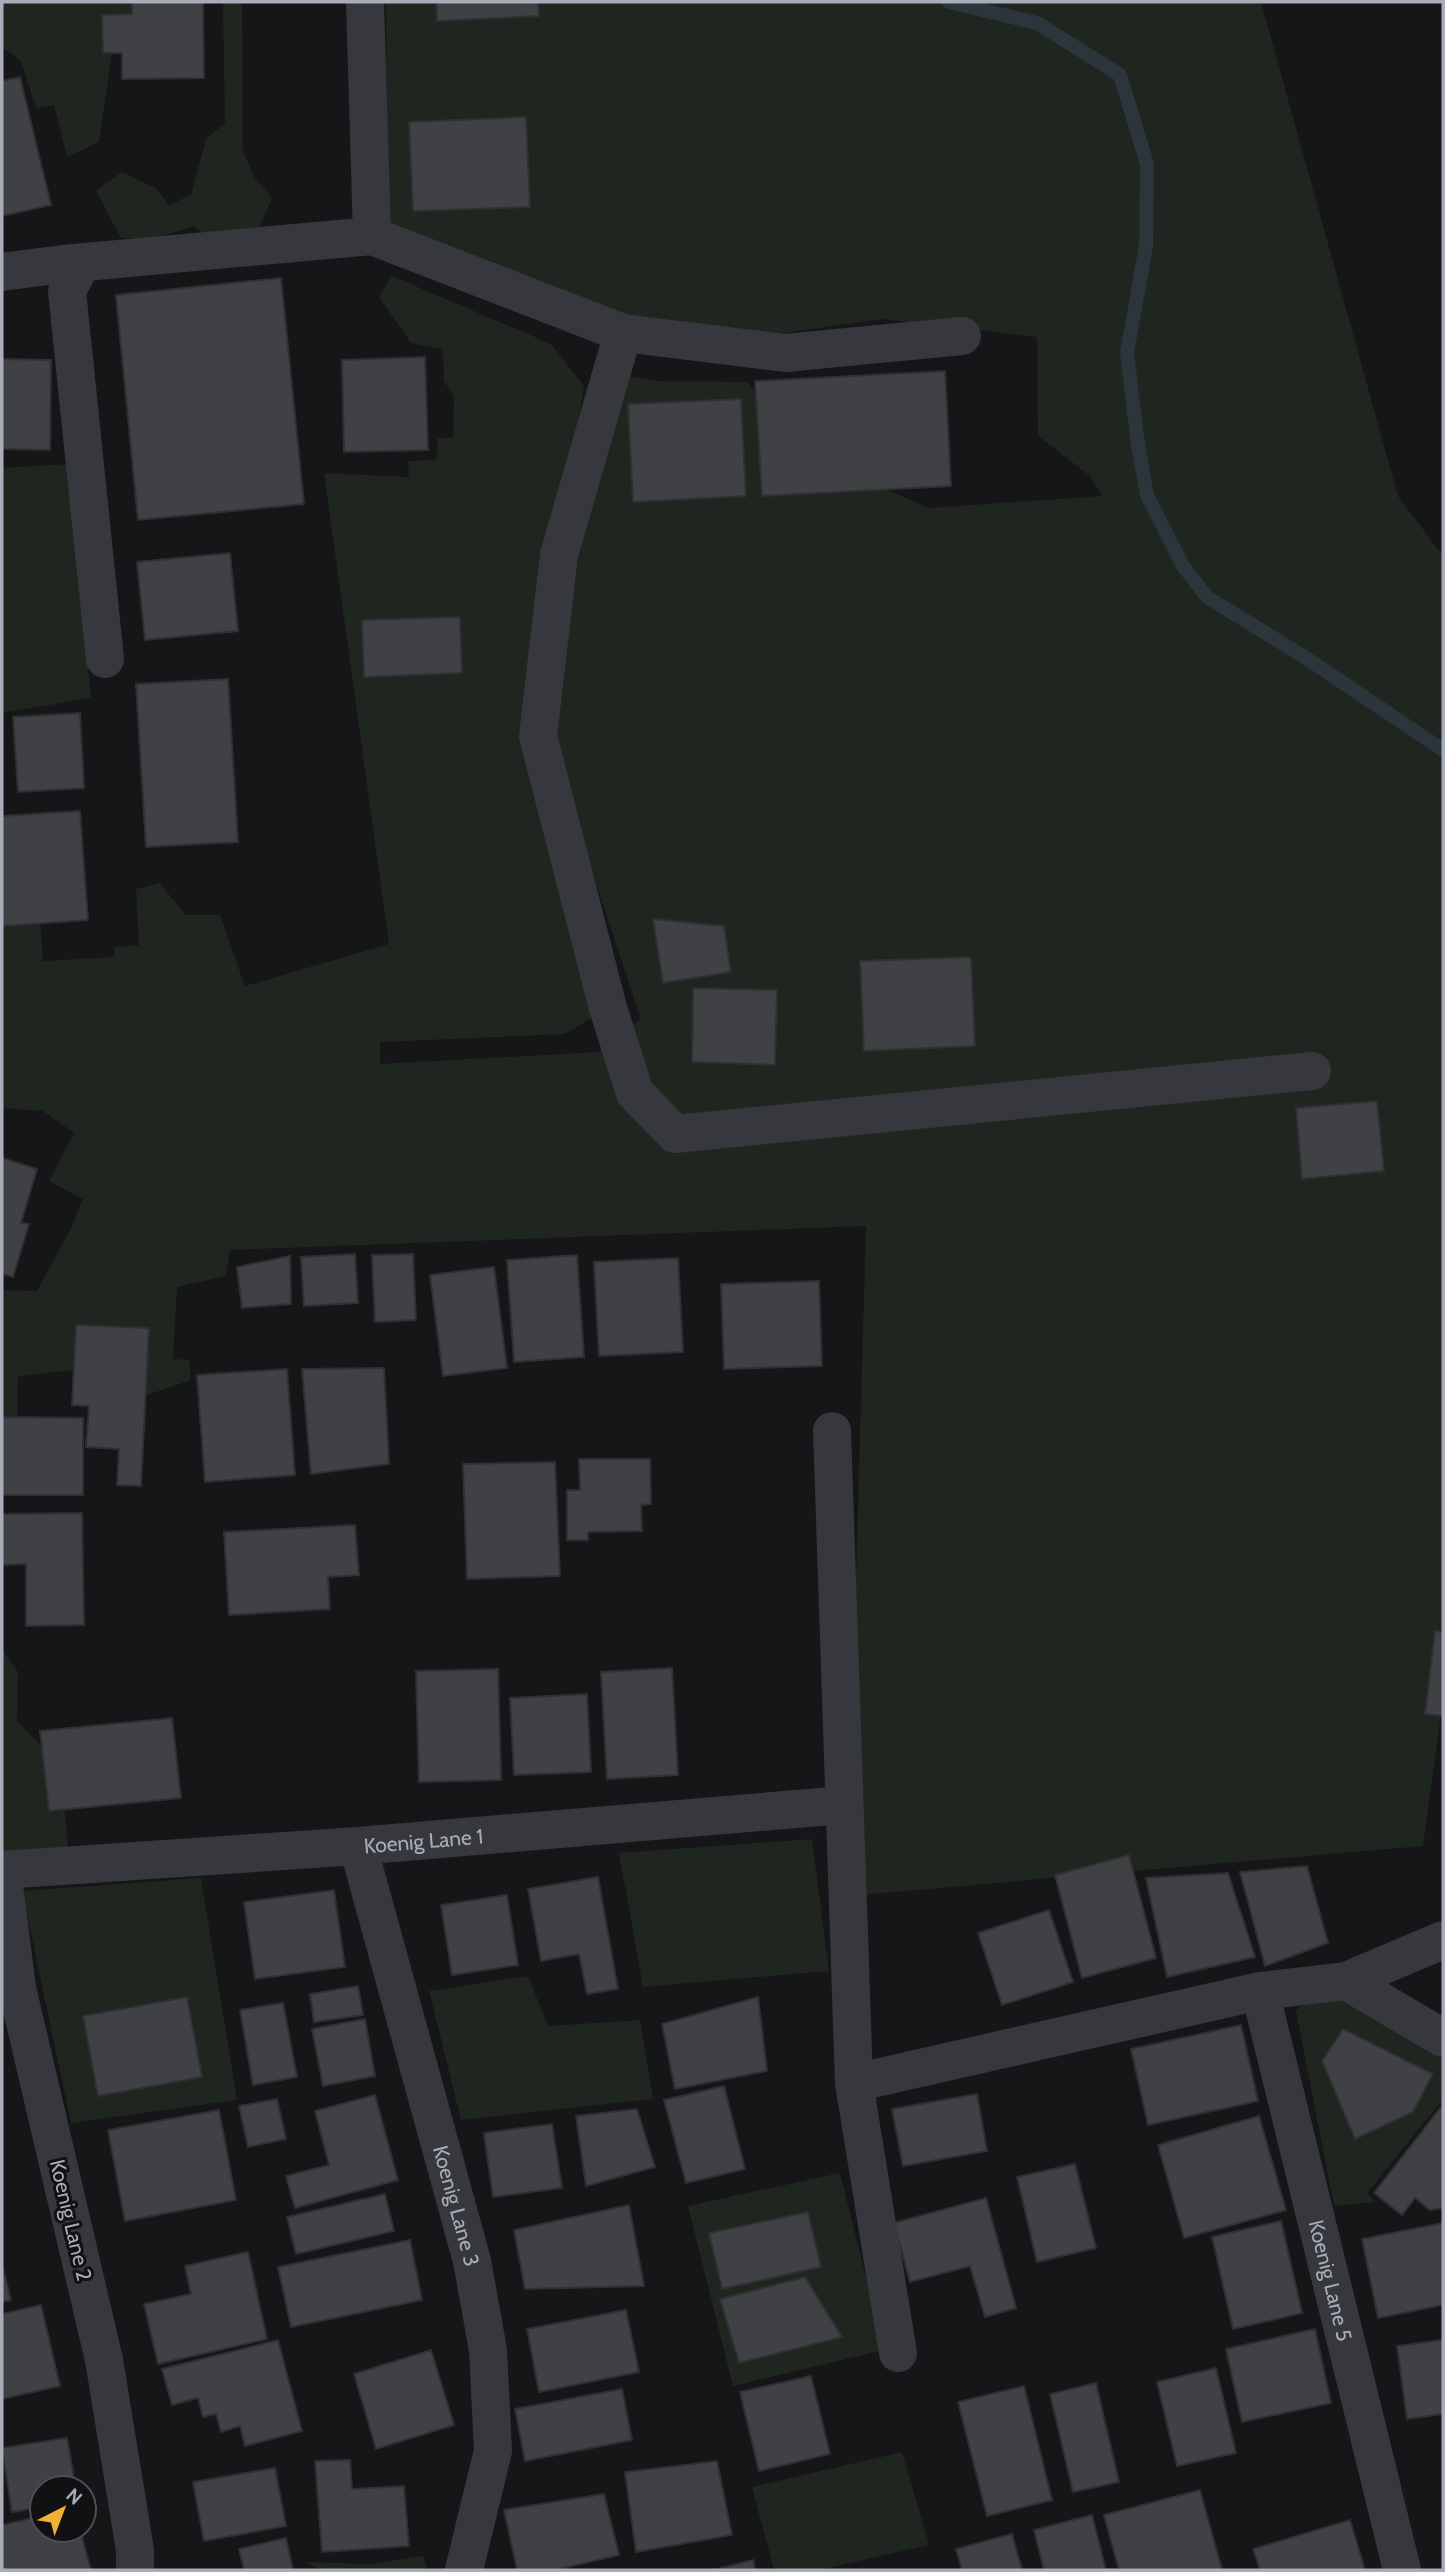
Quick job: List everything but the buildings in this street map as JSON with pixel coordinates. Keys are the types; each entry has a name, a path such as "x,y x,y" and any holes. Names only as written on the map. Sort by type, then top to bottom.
{"street":[{"path":"365,2 372,236"},
{"path":"2,272 372,236 623,333 785,353 962,336"},
{"path":"81,264 67,291 105,659"},
{"path":"623,333 559,555 538,736 608,1008 635,1093 675,1134 1312,1071"},
{"path":"832,1431 854,2083 898,2353"},
{"name":"Koenig Lane 1","path":"2,1870 358,1846 844,1805"},
{"name":"Koenig Lane 3","path":"358,1846 472,2261 488,2350 493,2451 464,2570"},
{"name":"Koenig Lane 2","path":"2,1870 17,1988 104,2360 135,2550 135,2570"},
{"path":"854,2083 1261,1991 1346,1981 1443,1940"},
{"path":"1346,1981 1443,2038"},
{"name":"Koenig Lane 5","path":"1261,1991 1402,2570"}],"shaded area":[{"path":"2,2 145,2 143,24 116,25 99,142 67,157 54,105 36,108 21,61 2,47"},
{"path":"223,2 242,2 243,151 254,177 272,198 260,226 216,246 194,226 153,239 121,238 96,191 122,172 157,189 169,205 191,195 206,139 225,123"},
{"path":"386,2 1261,2 1398,496 1443,556 1443,1700 1423,1846 847,1896 866,1226 230,1250 226,1276 177,1287 173,1359 189,1360 191,1380 132,1400 111,1366 18,1376 17,1426 2,1432 2,1290 37,1291 71,1228 83,1199 49,1181 74,1133 43,1111 2,1108 2,892 38,889 43,961 114,957 114,947 139,945 136,889 160,883 185,915 220,915 245,986 389,944 324,473 409,477 408,461 436,460 438,438 453,438 454,396 444,381 443,349 411,343 379,297 392,276 551,344 584,386 531,739 608,1008 565,1034 380,1042 380,1064 598,1052 641,1019 549,742 603,371 656,381 748,382 795,450 929,508 1102,496 1090,476 1038,436 1037,337 882,319 658,351 387,248"},
{"path":"69,464 91,698 2,713 2,468"},
{"path":"2,1649 18,1672 17,1721 60,1766 68,1846 23,1877 2,1866"},
{"path":"812,1839 829,1971 643,1987 619,1853"},
{"path":"201,1878 237,2100 71,2123 22,1891"},
{"path":"528,1976 548,2026 640,2020 653,2099 461,2120 429,1991"},
{"path":"1312,1995 1350,1997 1443,2047 1443,2105 1440,2103 1367,2193 1376,2202 1334,2206 1296,2011"},
{"path":"840,2173 884,2350 733,2386 688,2206"},
{"path":"902,2452 929,2545 819,2570 774,2570 752,2487"},
{"path":"423,2556 428,2570 320,2570 307,2562 370,2564"}],"waterway":[{"path":"949,2 1037,23 1120,75 1147,164 1146,246 1127,353 1138,445 1147,495 1183,566 1207,597 1303,656 1443,750"}]}
